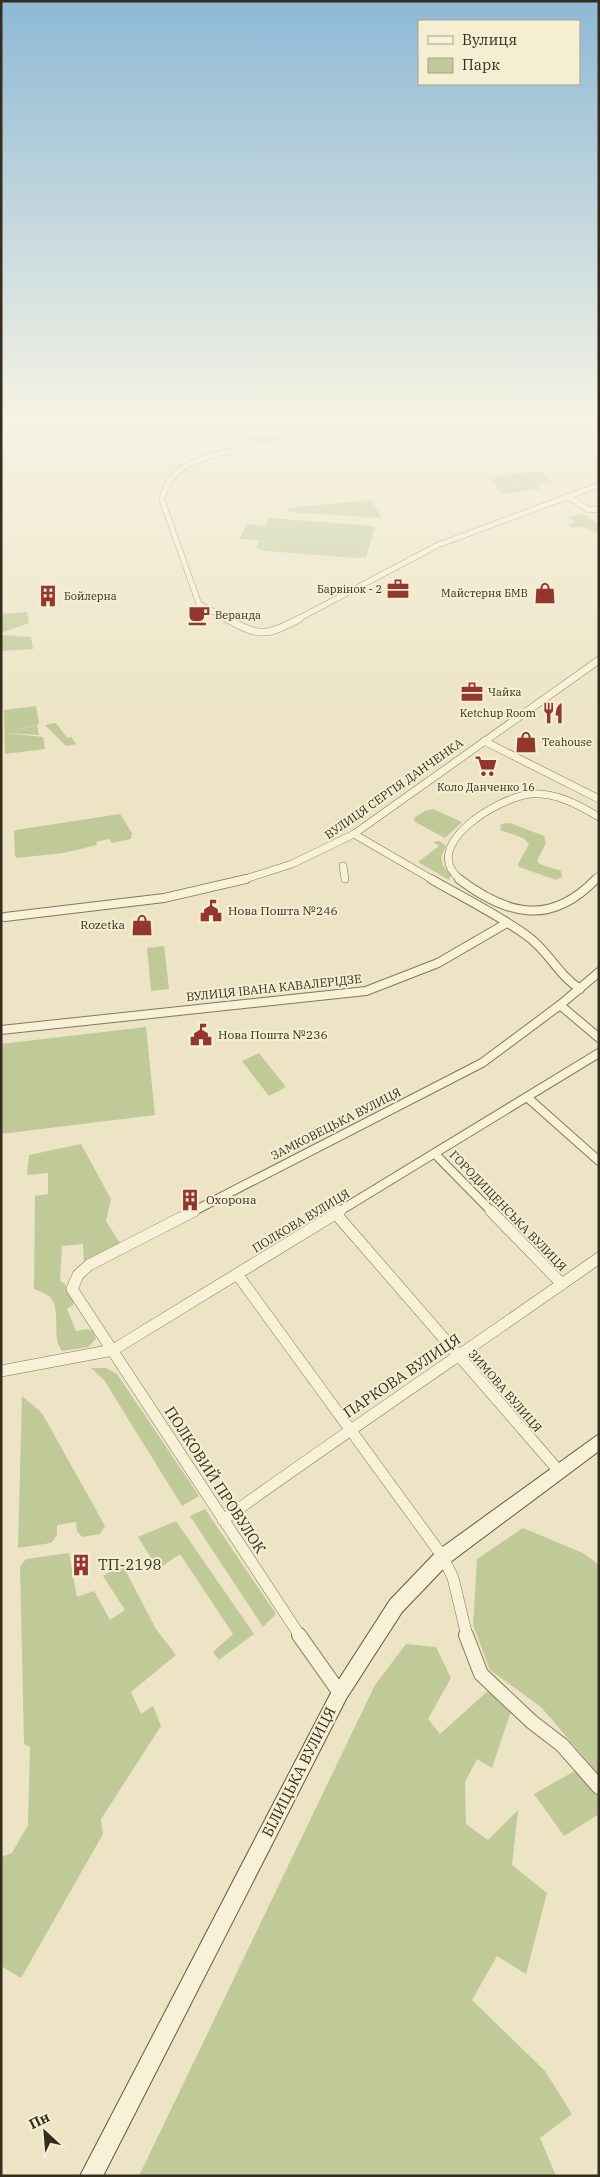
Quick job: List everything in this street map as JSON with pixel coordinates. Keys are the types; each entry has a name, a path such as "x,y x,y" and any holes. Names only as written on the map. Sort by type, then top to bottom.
{"main road":[{"name":"БІЛИЦЬКА ВУЛИЦЯ","path":"91,2176 340,1693 396,1606 442,1557 599,1441"}],"street":[{"path":"168,518 193,592 199,604 251,632 266,634 274,632 438,545 510,518"},
{"name":"ВУЛИЦЯ СЕРГІЯ ДАНЧЕНКА","path":"4,917 161,899 218,888 290,865 321,852 354,834 599,660"},
{"path":"484,741 599,799"},
{"path":"599,817 565,800 540,794 519,796 504,801 464,830 448,852 446,859 450,868 461,881 512,909 539,911 564,904 599,876"},
{"path":"591,812 599,806"},
{"path":"354,834 507,923 543,948 565,979 580,989"},
{"path":"343,866 345,879"},
{"path":"449,889 461,881"},
{"name":"ВУЛИЦЯ ІВАНА КАВАЛЕРІДЗЕ","path":"1,1030 366,991 438,964 507,923"},
{"name":"ЗАМКОВЕЦЬКА ВУЛИЦЯ","path":"73,1281 79,1272 89,1265 482,1063 560,1005 599,972"},
{"path":"560,1005 599,1038"},
{"name":"ПОЛКОВА ВУЛИЦЯ","path":"1,1371 113,1350 436,1155 599,1053"},
{"path":"528,1098 599,1161"},
{"name":"ГОРОДИЩЕНСЬКА ВУЛИЦЯ","path":"436,1155 562,1284"},
{"name":"ЗИМОВА ВУЛИЦЯ","path":"336,1214 458,1358 558,1470"},
{"name":"ПАРКОВА ВУЛИЦЯ","path":"223,1520 349,1430 458,1358 599,1258"},
{"path":"237,1274 442,1557 453,1578 466,1634 481,1674 532,1722 562,1745 599,1787"},
{"name":"ПОЛКОВИЙ ПРОВУЛОК","path":"73,1281 72,1289 286,1617 340,1693"}],"green space":[{"path":"269,518 375,527 366,557 355,558 267,551 256,548 259,540 240,539 246,524 265,526"},
{"path":"570,518 587,518 599,524 599,534 583,527 573,528 567,525 575,522"},
{"path":"27,612 29,623 1,633 1,614"},
{"path":"1,635 31,637 33,649 1,651"},
{"path":"36,706 39,724 9,732 37,725 39,735 6,733 43,737 45,749 5,754 4,710"},
{"path":"56,723 67,738 71,737 76,744 66,746 45,725"},
{"path":"433,809 462,822 445,838 415,822 414,818 425,811"},
{"path":"120,814 132,833 131,839 112,843 109,839 96,842 97,845 63,853 17,858 15,856 14,831 16,830"},
{"path":"510,823 544,836 546,843 537,861 540,864 561,871 562,877 556,880 519,867 518,864 529,844 523,838 500,830 501,824"},
{"path":"439,841 446,846 441,857 443,866 451,875 449,880 418,862 439,846 433,842"},
{"path":"164,946 169,989 151,991 147,948"},
{"path":"146,1027 155,1115 1,1134 1,1044"},
{"path":"259,1053 286,1087 269,1096 242,1061"},
{"path":"81,1144 111,1199 106,1221 120,1243 84,1264 83,1244 62,1246 60,1281 64,1283 74,1300 73,1305 67,1309 76,1331 86,1329 93,1331 96,1339 88,1347 62,1351 57,1338 53,1301 49,1296 34,1289 35,1196 48,1194 48,1173 27,1175 29,1155"},
{"path":"91,1368 106,1368 117,1374 199,1496 182,1506 104,1380"},
{"path":"22,1396 42,1413 105,1526 100,1534 82,1537 77,1531 76,1522 57,1525 57,1535 51,1543 18,1548"},
{"path":"205,1509 276,1614 263,1627 190,1516"},
{"path":"176,1521 254,1634 219,1660 213,1652 233,1634 180,1554 158,1569 138,1537"},
{"path":"523,1528 583,1553 599,1565 599,1814 564,1836 534,1794 589,1763 541,1707 490,1670 473,1625 477,1559"},
{"path":"69,1553 77,1597 94,1591 110,1620 125,1610 103,1576 122,1564 156,1629 176,1655 131,1692 141,1714 153,1706 161,1726 101,1819 103,1834 21,1978 1,1966 1,1857 12,1853 28,1825 30,1747 24,1744 20,1566 26,1559"},
{"path":"406,1644 436,1647 451,1678 428,1719 440,1734 491,1688 512,1708 492,1768 477,1759 465,1782 466,1824 488,1840 518,1810 512,1865 547,1893 526,1974 497,1956 472,2000 545,2071 572,2114 540,2138 556,2176 139,2176 375,1685"}],"place":[{"name":"Барвінок - 2","path":"398,589"},
{"name":"Майстерня БМВ","path":"545,593"},
{"name":"Бойлерна","path":"48,596"},
{"name":"Веранда","path":"199,615"},
{"name":"Чайка","path":"472,692"},
{"name":"Ketchup Room","path":"553,713"},
{"name":"Teahouse","path":"526,742"},
{"name":"Коло Данченко 16","path":"486,766"},
{"name":"Нова Пошта №246","path":"211,911"},
{"name":"Rozetka","path":"142,925"},
{"name":"Нова Пошта №236","path":"201,1035"},
{"name":"Охорона","path":"190,1200"},
{"name":"ТП-2198","path":"81,1565"}]}
